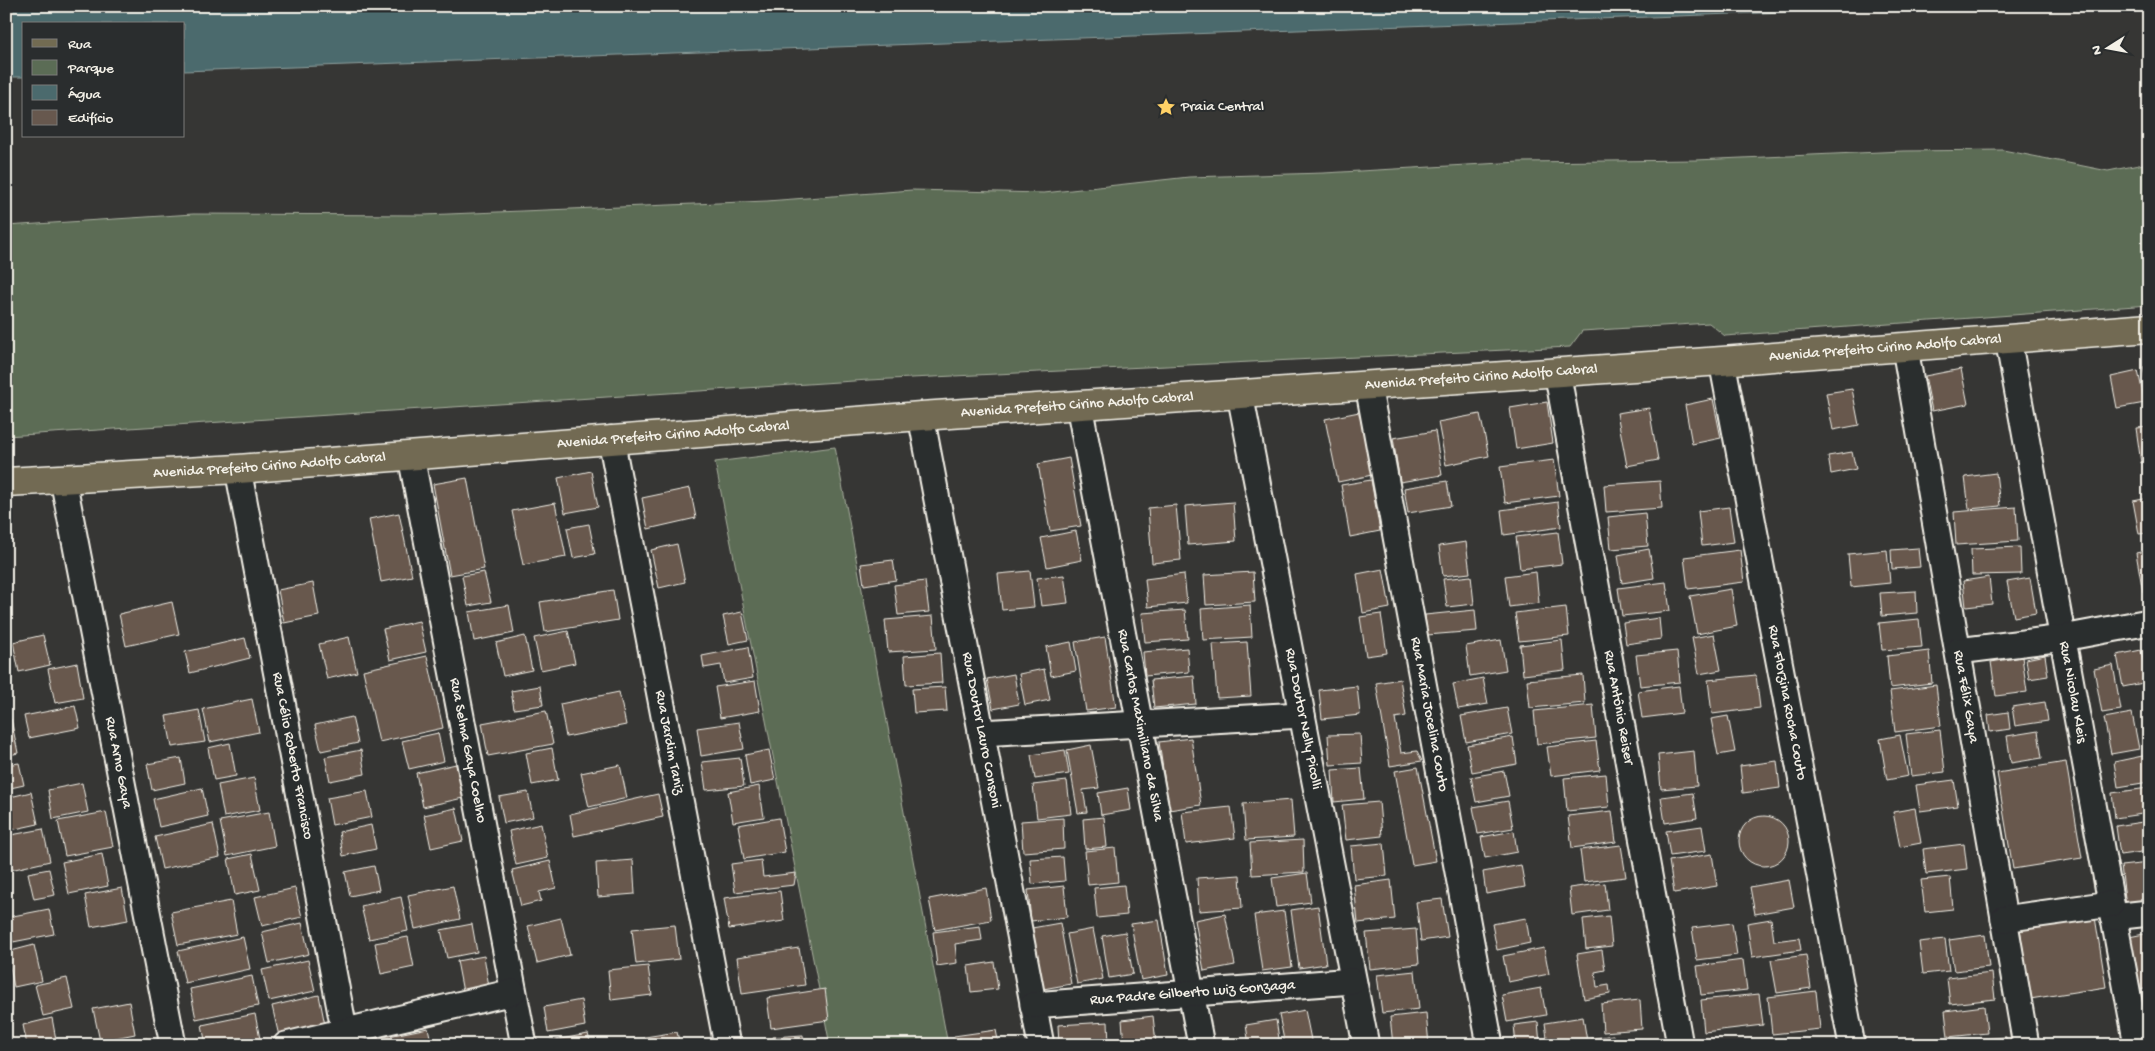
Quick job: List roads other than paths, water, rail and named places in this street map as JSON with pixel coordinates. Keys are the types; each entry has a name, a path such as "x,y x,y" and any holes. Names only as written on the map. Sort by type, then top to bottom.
{"main road":[{"name":"Avenida Prefeito Cirino Adolfo Cabral","path":"6,482 238,469 921,416 1905,348 2008,338 2149,328"}],"street":[{"name":"Rua Nicolau Kleis","path":"2008,338 2136,1045"},
{"name":"Rua Félix Gaya","path":"1905,348 2026,1045"},
{"name":"Rua Florzina Rocha Couto","path":"1722,361 1852,1045"},
{"name":"Rua Antônio Reiser","path":"1557,371 1680,1045"},
{"name":"Rua Maria Jocelina Couto","path":"1368,385 1490,1045"},
{"name":"Rua Doutor Nelly Picolli","path":"1240,394 1366,1045"},
{"name":"Rua Carlos Maximiliano da Silva","path":"1079,406 1201,1045"},
{"name":"Rua Doutor Lauro Consoni","path":"921,416 1041,1045"},
{"name":"Rua Jardim Taniz","path":"611,439 727,1045"},
{"name":"Rua Selma Gaya Coelho","path":"411,456 524,1045"},
{"name":"Rua Célio Roberto Francisco","path":"238,469 346,1038"},
{"name":"Rua Arno Gaya","path":"63,479 173,1045"},
{"path":"1958,651 2063,638 2149,622"},
{"path":"981,733 1302,715"},
{"path":"2004,919 2112,910 2149,913"},
{"name":"Rua Padre Gilberto Luiz Gonzaga","path":"1033,1005 1353,981"},
{"path":"286,1045 346,1038 513,992"}],"water":[{"path":"6,6 1949,6 185,71 185,22 22,22 22,77 6,77"}],"place":[{"name":"Praia Central","path":"1166,107"}]}
